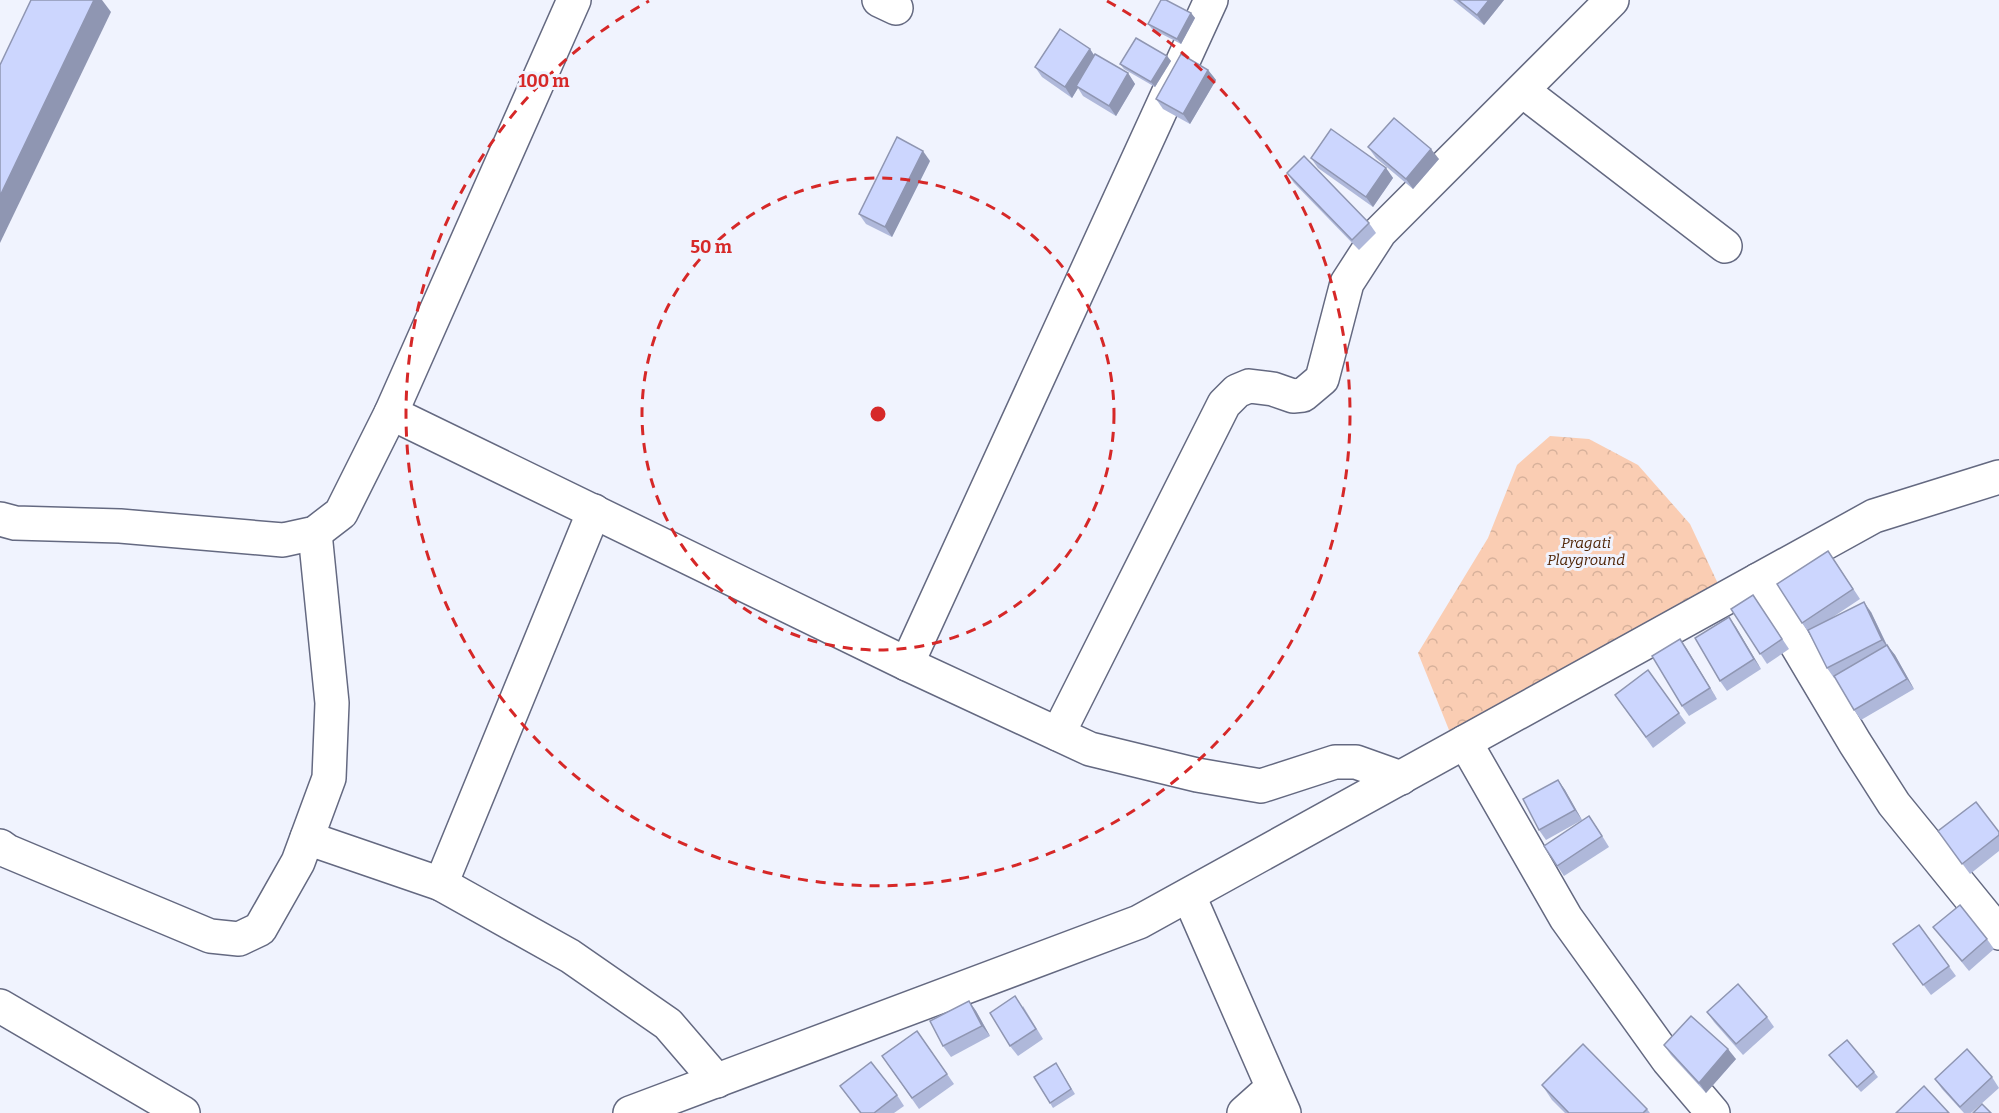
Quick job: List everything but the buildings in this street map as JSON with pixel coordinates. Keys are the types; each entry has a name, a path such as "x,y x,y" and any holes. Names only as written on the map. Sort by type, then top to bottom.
{"street":[{"path":"0,519 15,523 120,526 284,540 315,533 341,513 391,412 574,0"},
{"path":"907,664 1211,0"},
{"path":"1058,734 1224,404 1237,391 1249,386 1273,389 1293,396 1303,395 1322,379 1347,284 1380,232 1612,0"},
{"path":"1523,91 1725,246"},
{"path":"391,412 907,664 1090,749 1197,775 1261,786 1335,762 1356,762 1401,778"},
{"path":"630,1113 1139,922 1874,516 1999,477"},
{"path":"441,884 594,512"},
{"path":"0,846 7,851 210,936 239,939 260,929 298,862 328,778 332,703 315,533"},
{"path":"1758,580 1894,804 1999,933"},
{"path":"1466,742 1566,918 1668,1060 1713,1113"},
{"path":"307,838 441,884 570,956 668,1024 717,1081"},
{"path":"1189,896 1278,1101 1244,1113"},
{"path":"0,1006 183,1113"}],"green space":[{"name":"Pragati Playground","path":"1550,436 1589,439 1638,465 1690,524 1720,588 1451,735 1418,653 1488,538 1517,465"}]}
